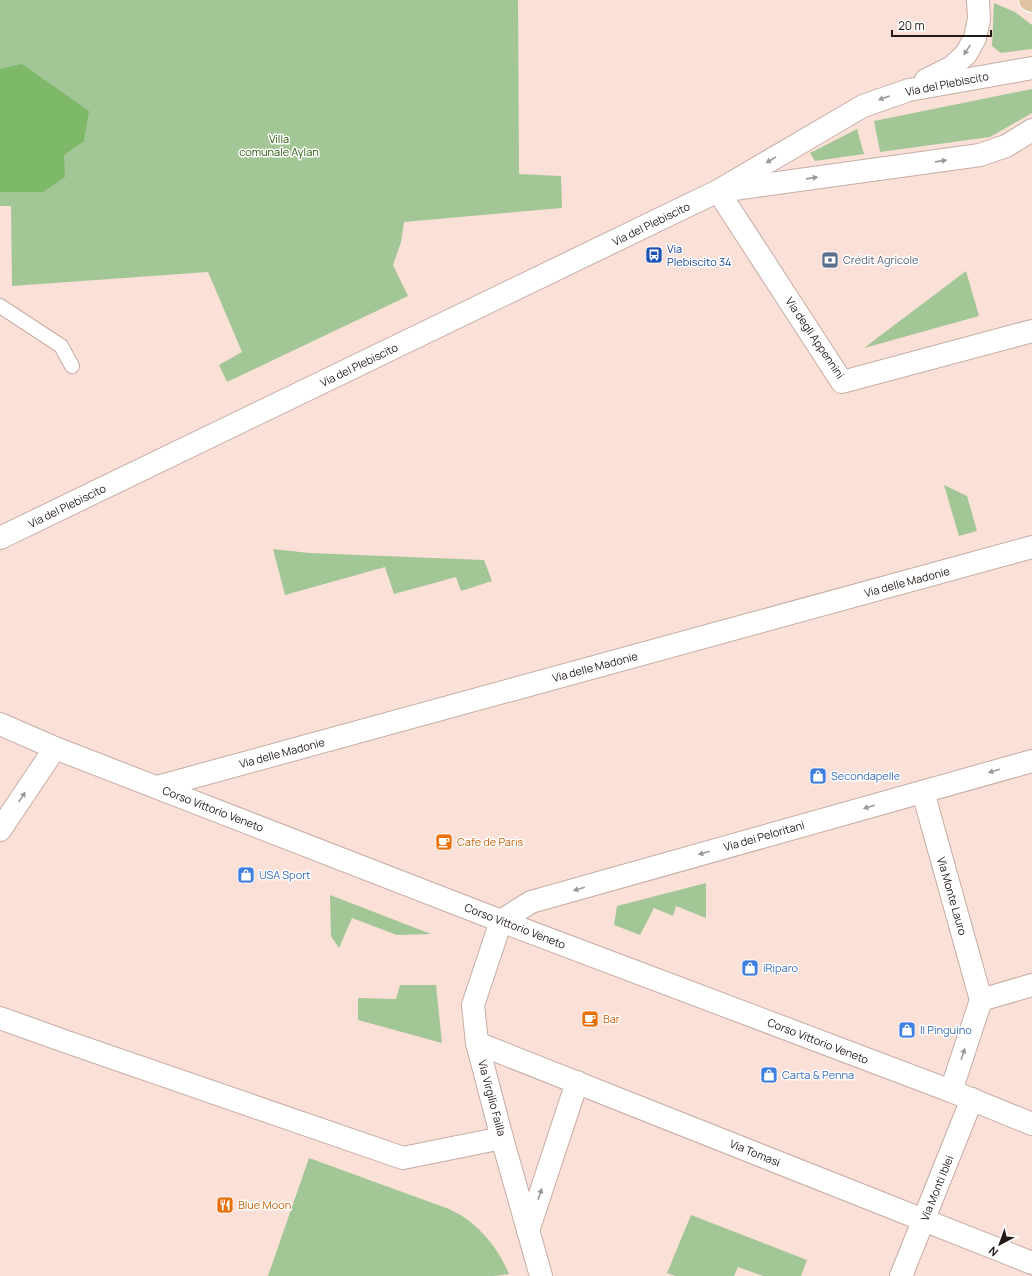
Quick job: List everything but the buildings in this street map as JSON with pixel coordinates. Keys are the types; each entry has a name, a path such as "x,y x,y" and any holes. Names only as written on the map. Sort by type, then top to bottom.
{"street":[{"path":"909,90 952,67 966,54 975,38 979,19 978,0"},
{"name":"Via del Plebiscito","path":"0,538 718,191 863,106 909,90 1032,68"},
{"name":"Via del Plebiscito","path":"718,191 980,155 1006,146 1032,130"},
{"name":"Via degli Appennini","path":"718,191 842,382 1032,331"},
{"name":"Via delle Madonie","path":"157,787 1032,547"},
{"name":"Corso Vittorio Veneto","path":"0,724 55,748 501,921 972,1099 1032,1124"},
{"path":"0,830 55,748"},
{"name":"Via dei Peloritani","path":"501,921 531,902 1032,761"},
{"name":"Via Monte Lauro","path":"923,792 981,1000"},
{"name":"Via Virgilio Failla","path":"501,921 473,1005 478,1043 502,1138 541,1276"},
{"path":"951,1091 981,1000 1032,985"},
{"path":"0,1018 403,1158 502,1138"},
{"name":"Via Tomasi","path":"478,1043 1032,1263"},
{"path":"528,1231 577,1082"},
{"name":"Via Monti Iblei","path":"901,1276 972,1099"}],"lane":[{"path":"0,306 61,346 72,366"}],"green space":[{"name":"Villa comunale Aylan","path":"0,0 518,0 519,174 561,176 562,208 404,222 401,242 393,265 408,296 227,382 219,365 242,352 208,272 12,286 11,206 0,206"},
{"path":"994,3 1015,12 1032,25 1032,49 1001,53 992,46"},
{"path":"22,64 89,111 84,141 64,155 65,177 43,192 0,192 0,69"},
{"path":"1032,89 1032,113 990,137 880,152 874,121"},
{"path":"857,129 864,154 815,161 810,153"},
{"path":"966,271 979,316 864,348"},
{"path":"944,485 967,496 977,531 959,536"},
{"path":"273,549 309,553 484,560 492,581 461,591 456,577 394,594 385,567 285,595"},
{"path":"706,883 706,918 676,906 673,916 654,908 640,935 614,925 617,906"},
{"path":"330,895 431,934 397,935 352,918 339,948 331,936"},
{"path":"400,985 436,985 442,1043 358,1020 358,998 396,999"},
{"path":"309,1158 449,1209 461,1215 479,1230 491,1243 509,1274 494,1276 268,1276"},
{"path":"691,1215 807,1260 801,1276 763,1276 738,1267 734,1276 675,1276 667,1273"}],"place":[{"name":"Via Plebiscito 34","path":"654,255"},
{"name":"Crédit Agricole","path":"830,260"},
{"name":"Secondapelle","path":"818,776"},
{"name":"Cafe de Paris","path":"444,842"},
{"name":"USA Sport","path":"246,875"},
{"name":"iRiparo","path":"750,968"},
{"name":"Bar","path":"590,1019"},
{"name":"Il Pinguino","path":"907,1030"},
{"name":"Carta & Penna","path":"769,1075"},
{"name":"Blue Moon","path":"225,1205"}]}
